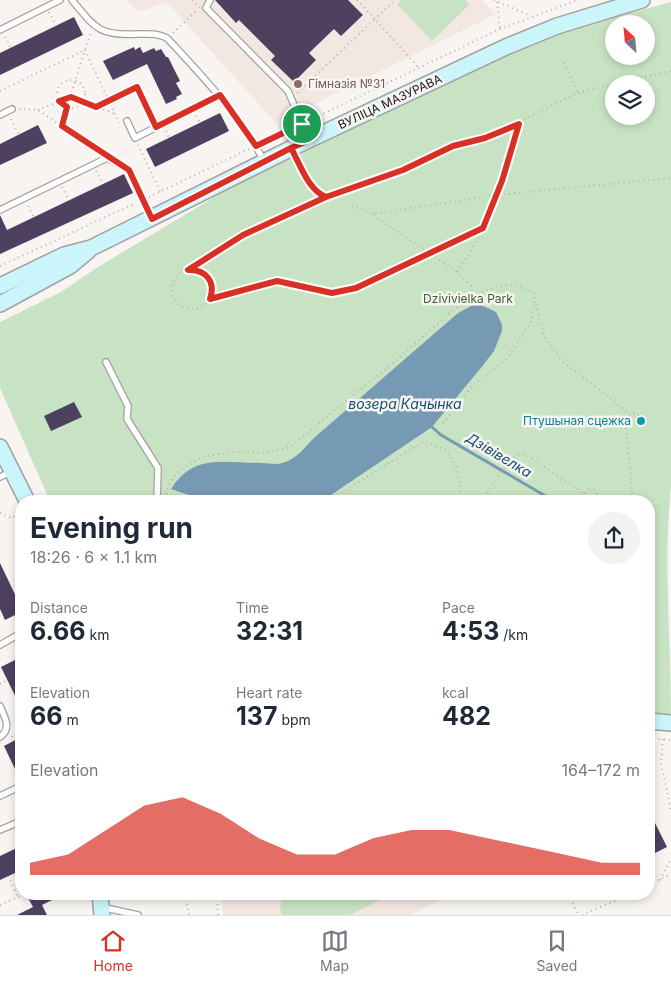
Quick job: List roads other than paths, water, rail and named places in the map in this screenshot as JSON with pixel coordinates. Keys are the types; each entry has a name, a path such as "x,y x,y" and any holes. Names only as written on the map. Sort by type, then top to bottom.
{"main road":[{"name":"ВУЛІЦА МАЗУРАВА","path":"0,286 64,255 91,248 291,148 516,43 557,26 642,0"},
{"name":"ВУЛІЦА МАЗУРАВА","path":"0,304 70,266 91,248"},
{"path":"0,447 6,474 22,495"},
{"path":"655,722 671,723"}],"lane":[{"path":"1,30 60,0"},
{"path":"72,0 93,26 110,34 158,34 167,38 220,95 256,146 264,162"},
{"path":"210,0 206,8 288,91 309,140"},
{"path":"137,87 156,127"},
{"path":"127,121 135,138 220,95"},
{"path":"0,115 10,110"},
{"path":"0,210 107,158 129,170 152,219"},
{"path":"106,362 128,406 127,419 158,468 157,495"},
{"path":"0,644 15,636"},
{"path":"0,706 7,727 5,733 0,737"},
{"path":"0,796 15,789"},
{"path":"0,830 15,823"},
{"path":"101,905 138,915"}],"water":[{"name":"возера Качынка","path":"481,305 496,312 502,325 502,331 494,351 432,427 331,495 189,495 171,489 189,470 211,462 277,464 292,459 458,313 471,306"}],"waterway":[{"name":"Дзівівелка","path":"432,427 441,435 544,495"}],"place":[{"name":"Гімназія №31","path":"298,84"},
{"name":"Птушыная сцежка","path":"641,421"}],"park label":[{"name":"Dzivivielka Park","path":"468,299"}]}
